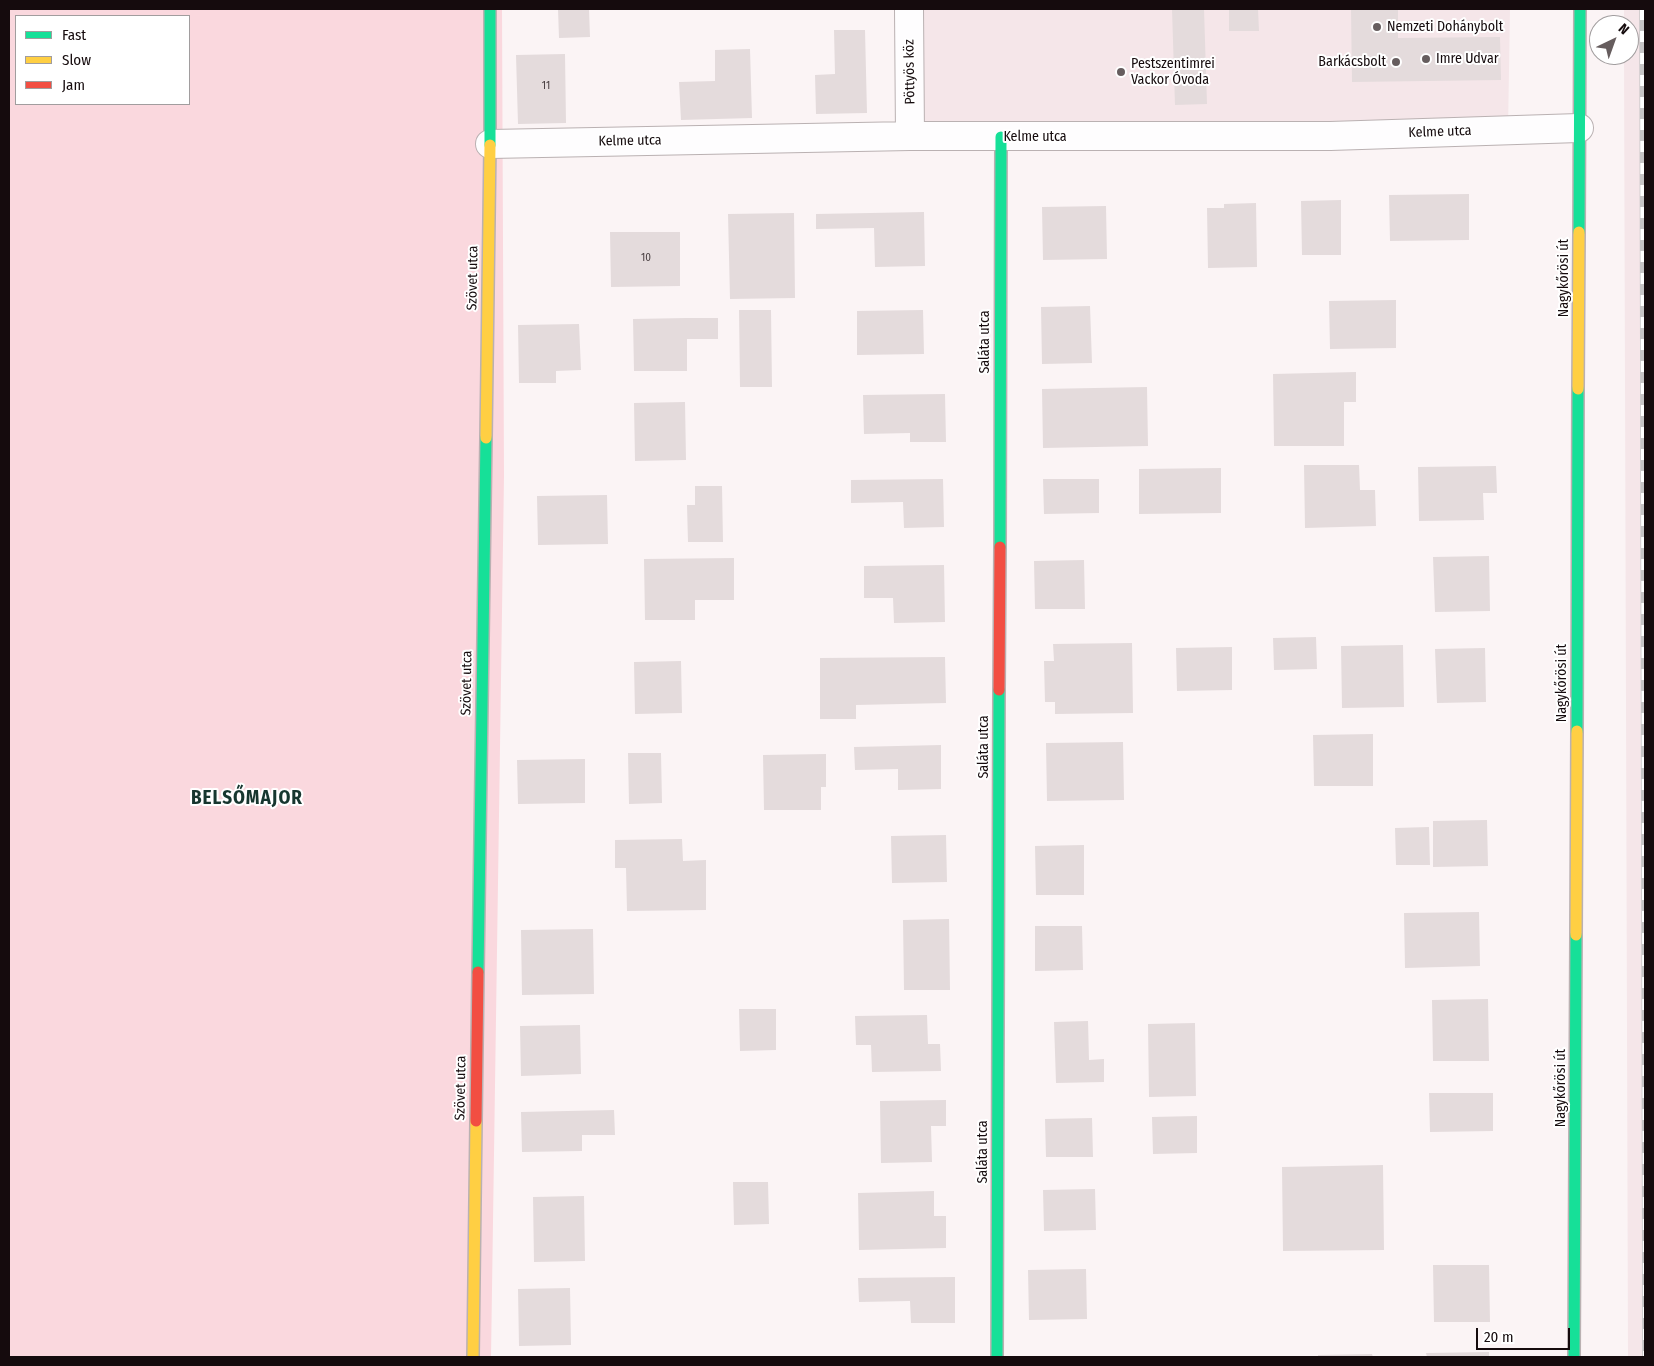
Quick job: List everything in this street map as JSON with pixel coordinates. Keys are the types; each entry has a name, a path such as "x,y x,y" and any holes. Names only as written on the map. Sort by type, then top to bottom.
{"street":[{"name":"Szövet utca","path":"472,1357 490,144 490,9"},
{"name":"Pöttyös köz","path":"909,9 910,136"},
{"name":"Nagykőrösi út","path":"1574,1357 1580,9"},
{"name":"Kelme utca","path":"490,144 910,136 1330,136 1579,128"},
{"name":"Saláta utca","path":"997,1357 1001,137"}],"shaded area":[{"path":"9,9 502,9 504,476 491,1357 9,1357"},
{"name":"Pestszentimrei Vackor Óvoda","path":"909,9 1510,9 1508,130 910,136"},
{"path":"1624,9 1645,9 1645,1357 1628,1357 1624,65 1639,65 1639,15 1624,15"}],"building":[{"path":"558,9 589,9 590,37 559,38"},
{"path":"1172,9 1204,9 1207,104 1175,105"},
{"path":"1229,9 1258,9 1259,31 1229,31"},
{"name":"Imre Udvar","path":"1351,9 1398,9 1398,38 1500,37 1501,80 1352,82"},
{"path":"834,30 865,30 867,113 816,114 815,75 835,74"},
{"path":"750,49 752,118 681,120 679,82 715,81 715,50"},
{"path":"565,54 566,123 518,124 516,55"},
{"path":"1469,194 1469,240 1390,241 1389,195"},
{"path":"1341,200 1341,255 1302,255 1301,201"},
{"path":"1256,203 1257,267 1208,268 1207,208 1224,208 1224,204"},
{"path":"1106,206 1107,259 1043,260 1042,207"},
{"path":"924,212 925,266 875,267 874,228 816,229 816,214"},
{"path":"794,213 795,298 730,299 728,214"},
{"path":"610,232 680,232 680,286 611,287"},
{"path":"1396,300 1396,348 1330,349 1329,301"},
{"path":"1090,306 1092,363 1042,364 1041,307"},
{"path":"739,310 771,310 772,387 740,387"},
{"path":"923,310 924,354 857,355 857,311"},
{"path":"718,318 718,339 687,339 687,371 634,371 633,319"},
{"path":"579,324 581,370 556,371 556,383 519,383 518,325"},
{"path":"1356,372 1356,402 1344,402 1344,446 1274,446 1273,374"},
{"path":"1147,387 1148,446 1043,448 1042,389"},
{"path":"945,394 946,442 910,442 910,433 864,434 863,395"},
{"path":"685,402 686,460 635,461 634,403"},
{"path":"1304,465 1359,465 1360,490 1375,490 1376,526 1305,528"},
{"path":"1496,466 1497,493 1483,493 1484,520 1419,521 1418,467"},
{"path":"1221,468 1221,513 1139,514 1139,469"},
{"path":"943,479 944,527 904,528 903,502 851,503 851,480"},
{"path":"1043,479 1099,479 1099,513 1044,514"},
{"path":"695,486 722,486 723,542 688,542 687,505 695,505"},
{"path":"607,495 608,544 538,545 537,496"},
{"path":"1489,556 1490,611 1435,612 1433,557"},
{"path":"734,558 734,600 695,600 695,620 645,620 644,559"},
{"path":"1084,560 1085,609 1035,609 1034,561"},
{"path":"944,565 945,622 894,623 893,598 864,598 864,566"},
{"path":"1316,637 1317,669 1274,670 1273,638"},
{"path":"1132,643 1133,713 1055,714 1055,702 1045,702 1044,661 1054,661 1053,644"},
{"path":"1403,645 1404,707 1342,708 1341,646"},
{"path":"1232,647 1232,690 1177,691 1176,648"},
{"path":"1485,648 1486,702 1437,703 1435,649"},
{"path":"945,657 946,703 856,705 856,719 820,719 820,658"},
{"path":"681,661 682,713 635,714 634,662"},
{"path":"1373,734 1373,786 1314,786 1313,735"},
{"path":"1123,742 1124,800 1047,801 1046,743"},
{"path":"941,745 941,789 898,790 898,769 855,770 854,747"},
{"path":"628,753 661,753 662,803 629,804"},
{"path":"826,754 826,787 821,787 821,810 764,810 763,755"},
{"path":"585,759 585,803 518,804 517,760"},
{"path":"1487,820 1488,866 1433,867 1433,821"},
{"path":"1429,827 1430,865 1396,865 1395,828"},
{"path":"946,835 947,882 892,883 891,836"},
{"path":"682,839 683,861 706,860 706,910 627,911 626,868 615,868 615,840"},
{"path":"1084,845 1084,895 1036,895 1035,846"},
{"path":"1479,912 1480,966 1405,968 1404,913"},
{"path":"949,919 950,990 904,990 903,920"},
{"path":"1035,926 1082,926 1083,970 1035,971"},
{"path":"593,929 594,994 522,995 521,930"},
{"path":"1488,999 1489,1061 1433,1061 1432,1000"},
{"path":"739,1009 776,1009 776,1050 740,1051"},
{"path":"927,1015 928,1044 940,1044 941,1071 872,1072 871,1045 856,1045 855,1016"},
{"path":"1088,1021 1089,1060 1104,1059 1104,1082 1056,1083 1054,1022"},
{"path":"1195,1023 1196,1096 1149,1097 1148,1024"},
{"path":"580,1025 581,1074 521,1076 520,1026"},
{"path":"1429,1093 1493,1093 1493,1131 1430,1132"},
{"path":"946,1100 946,1126 931,1126 932,1162 881,1163 880,1101"},
{"path":"614,1110 615,1135 582,1135 582,1151 522,1152 521,1112"},
{"path":"1197,1116 1197,1153 1153,1154 1152,1117"},
{"path":"1092,1118 1093,1157 1046,1157 1045,1119"},
{"path":"1383,1165 1384,1250 1283,1251 1282,1167"},
{"path":"733,1182 768,1182 769,1224 734,1225"},
{"path":"1095,1189 1096,1230 1044,1231 1043,1190"},
{"path":"934,1191 934,1216 946,1216 946,1248 859,1250 858,1193"},
{"path":"584,1196 585,1261 534,1262 533,1197"},
{"path":"1433,1265 1489,1265 1490,1322 1434,1322"},
{"path":"1086,1269 1087,1319 1029,1320 1028,1270"},
{"path":"955,1277 955,1323 911,1323 910,1301 859,1302 858,1278"},
{"path":"570,1288 571,1345 519,1346 518,1289"},
{"path":"1489,1352 1489,1357 1427,1357 1426,1353"},
{"path":"1372,1354 1373,1357 1318,1357 1318,1355"}],"railway":[{"path":"1642,9 1645,1357"}],"traffic: fast":[{"path":"490,9 490,145"},
{"path":"1579,232 1580,9"},
{"path":"1000,547 1001,137"},
{"path":"1577,731 1578,389"},
{"path":"478,972 486,438"},
{"path":"997,1357 999,690"},
{"path":"1574,1357 1576,935"}],"traffic: slow":[{"path":"486,438 490,145"},
{"path":"1578,389 1579,232"},
{"path":"1576,935 1577,731"},
{"path":"473,1357 476,1121"}],"traffic: jam":[{"path":"999,690 1000,547"},
{"path":"476,1121 478,972"}],"place":[{"name":"Nemzeti Dohánybolt","path":"1377,27"},
{"name":"Imre Udvar","path":"1426,59"},
{"name":"Barkácsbolt","path":"1396,62"},
{"name":"Pestszentimrei Vackor Óvoda","path":"1121,72"}],"district":[{"name":"BELSŐMAJOR","path":"247,799"}]}
